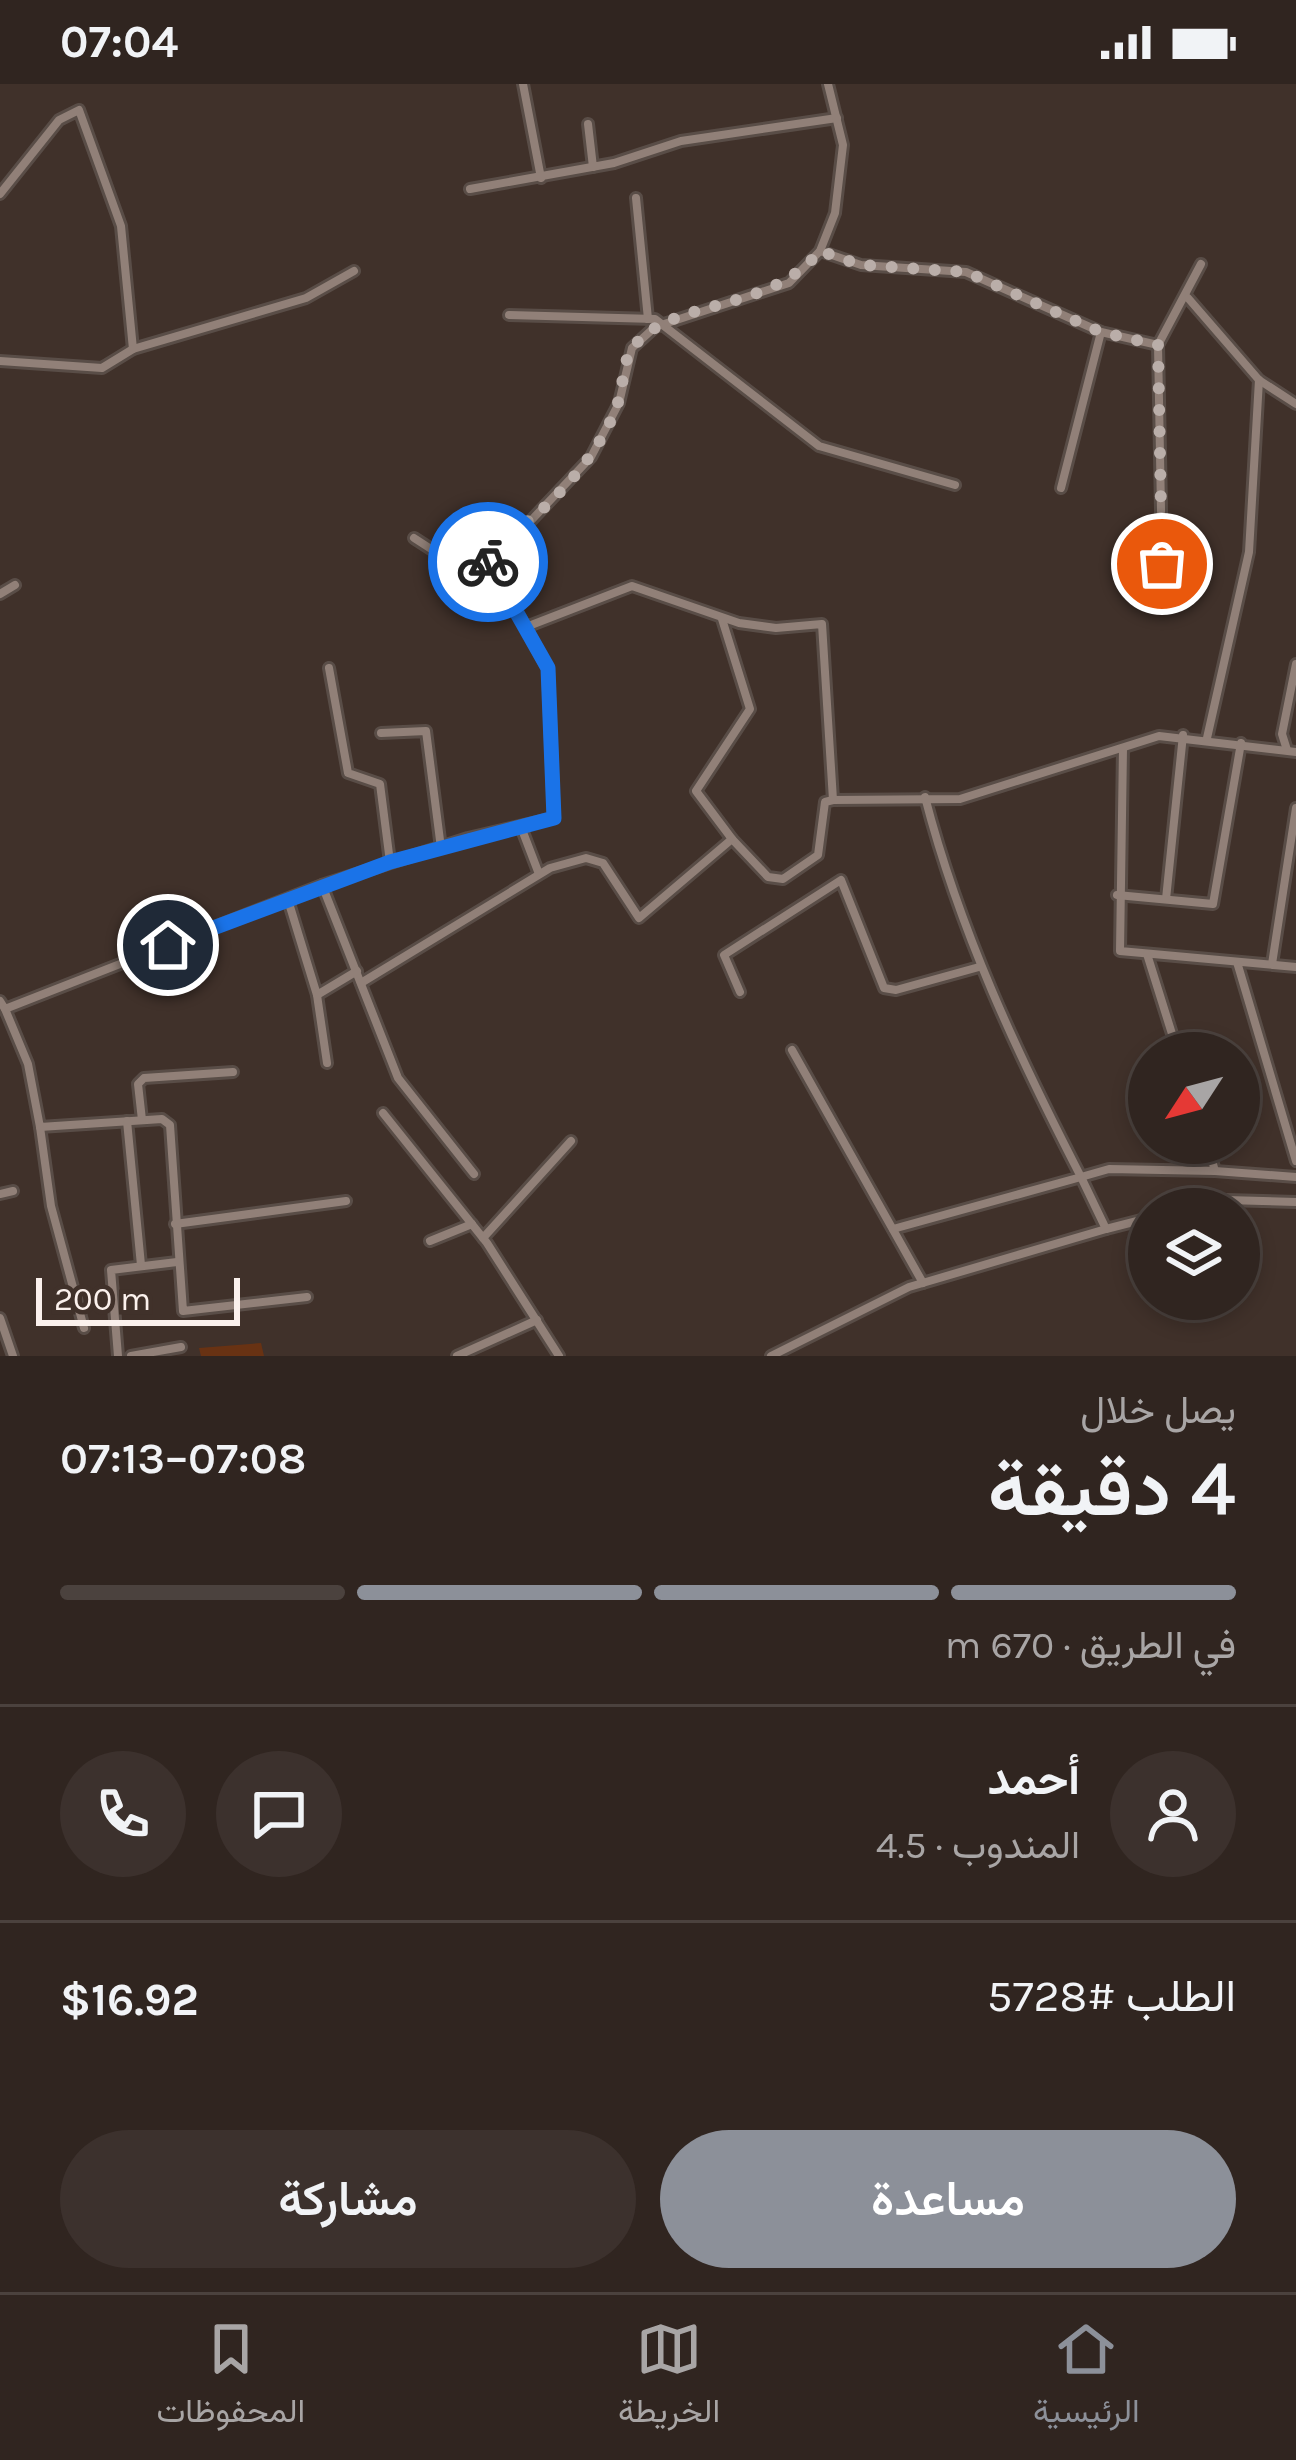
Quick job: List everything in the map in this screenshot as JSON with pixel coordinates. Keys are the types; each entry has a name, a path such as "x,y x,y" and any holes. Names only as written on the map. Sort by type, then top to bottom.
{"street":[{"path":"523,84 541,178"},
{"path":"414,538 431,549 486,546 524,527 591,457 619,403 632,348 664,324 789,283 820,251 841,186 843,145 828,84"},
{"path":"0,194 59,120 79,110 121,226 134,350"},
{"path":"470,189 592,167 681,141 837,118"},
{"path":"588,124 592,167"},
{"path":"636,198 648,319"},
{"path":"820,251 861,265 966,272 1101,332 1158,345"},
{"path":"1162,564 1158,345 1188,298 1201,264"},
{"path":"0,361 102,368 134,350 271,311 354,271"},
{"path":"1188,298 1259,380 1296,404"},
{"path":"509,315 648,319 664,324 819,446 955,485"},
{"path":"1061,488 1101,332"},
{"path":"1207,738 1250,552 1259,380"},
{"path":"84,1328 51,1206 28,1064 2,1005 390,862 548,821 556,812 548,668 494,576 486,546"},
{"path":"0,594 15,585"},
{"path":"526,627 632,586 722,619 776,628 817,622 825,627 833,800"},
{"path":"722,619 750,709 696,791 768,878 783,879 818,855 825,802 833,800 970,796 1159,736 1183,735 1292,751"},
{"path":"1292,751 1282,734 1296,664"},
{"path":"329,668 348,773 380,784 390,862"},
{"path":"381,733 426,731 441,848"},
{"path":"1166,898 1183,735"},
{"path":"1117,895 1213,904 1240,743"},
{"path":"1123,748 1117,895 1120,951 1296,967"},
{"path":"925,797 979,968 1029,1080 1106,1229"},
{"path":"1272,964 1296,808"},
{"path":"521,826 539,874"},
{"path":"362,983 539,874 596,858 639,917 732,839"},
{"path":"740,992 724,955 841,880 884,988 896,990 979,968"},
{"path":"322,885 398,1078 473,1174"},
{"path":"287,901 317,995 328,1063"},
{"path":"1147,954 1171,1032"},
{"path":"1237,962 1296,1161"},
{"path":"317,995 357,971"},
{"path":"792,1050 923,1283"},
{"path":"142,1120 138,1084 144,1078 233,1072"},
{"path":"382,1113 484,1238 559,1356"},
{"path":"40,1127 162,1119 170,1125 177,1262 187,1312 307,1297"},
{"path":"127,1121 141,1265"},
{"path":"484,1238 572,1141"},
{"path":"1213,1164 1215,1171"},
{"path":"893,1229 1109,1169 1296,1177"},
{"path":"0,1194 13,1191"},
{"path":"175,1224 346,1201"},
{"path":"1260,1201 1296,1202"},
{"path":"771,1356 923,1283 1128,1223"},
{"path":"430,1241 472,1224"},
{"path":"118,1356 108,1274 115,1268 177,1262"},
{"path":"0,1318 13,1356"},
{"path":"457,1356 537,1320"},
{"path":"131,1356 181,1347"}],"shaded area":[{"path":"261,1343 264,1356 201,1356 199,1348"}],"way so far":[{"path":"488,562 486,546 524,527 591,457 619,403 632,348 655,328 789,283 820,251 861,265 966,272 1101,332 1158,345 1162,564"}],"route":[{"path":"168,945 390,862 554,818 548,668 488,562"}]}
